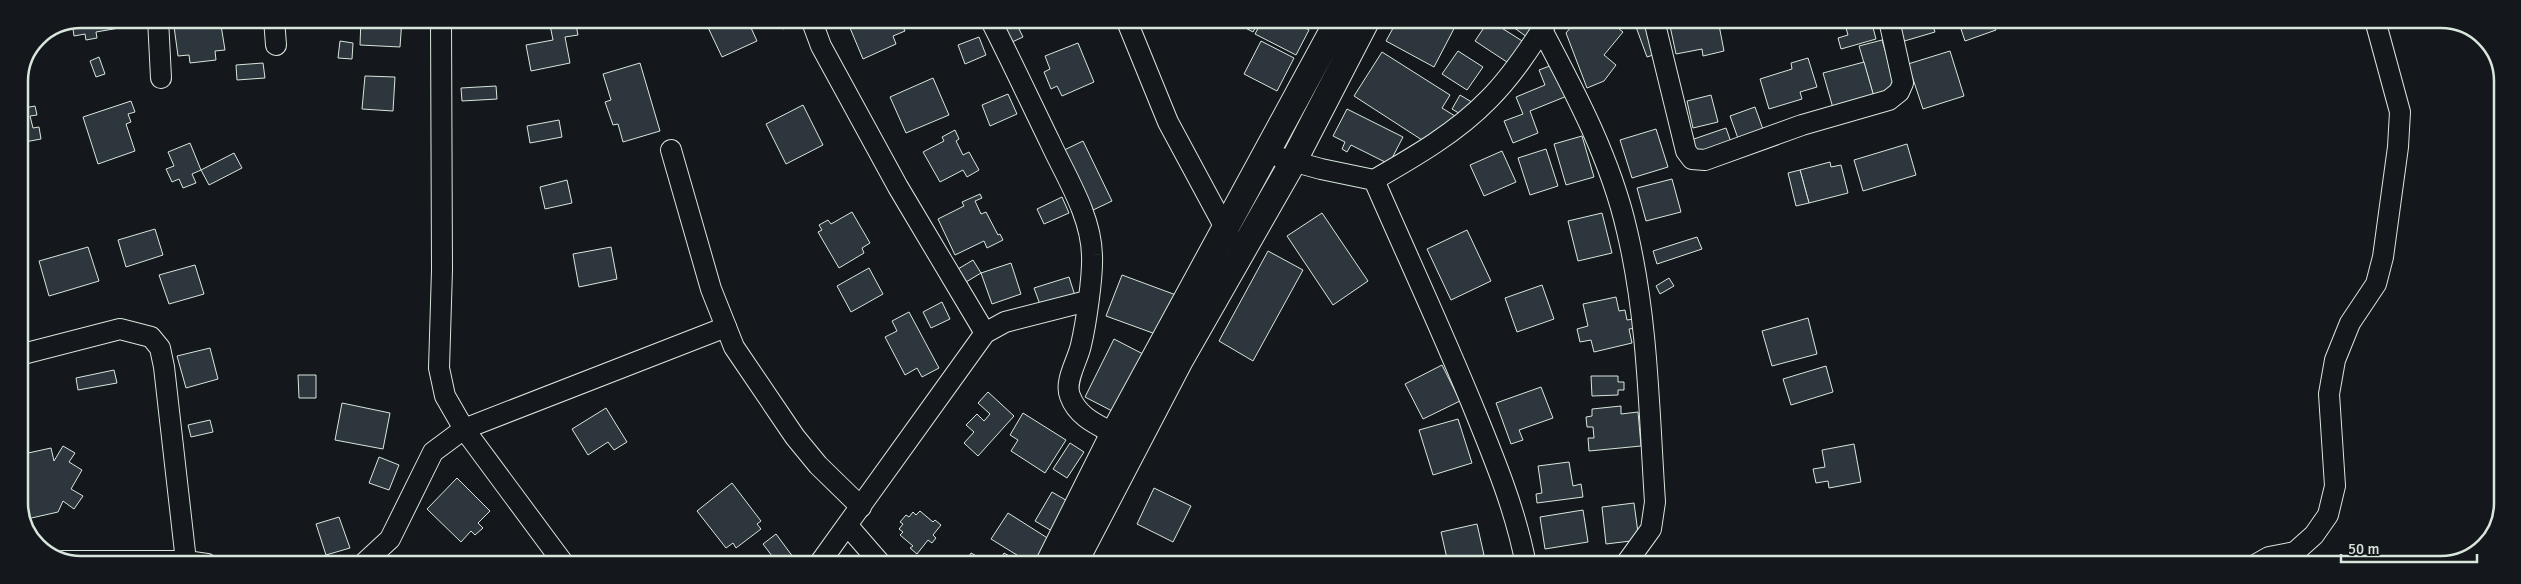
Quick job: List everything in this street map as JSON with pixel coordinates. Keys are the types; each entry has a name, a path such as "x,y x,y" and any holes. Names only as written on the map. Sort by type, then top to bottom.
{"main road":[{"path":"1077,556 1124,439 1226,230 1335,27"},
{"path":"1053,556 1240,253 1293,162 1363,27"}],"street":[{"path":"158,27 161,78"},
{"path":"275,27 276,45"},
{"path":"441,27 442,270 439,368 445,396 464,429 558,556"},
{"path":"814,27 821,46 898,187 985,333"},
{"path":"994,27 1075,194 1089,234 1093,256 1088,301 1081,346 1069,383 1069,394 1075,407 1093,424 1124,439"},
{"path":"1129,27 1168,122 1240,253"},
{"path":"1266,153 1293,162 1374,180 1454,130 1489,99 1528,51 1544,27"},
{"path":"1546,27 1610,174 1628,232 1642,319 1655,502 1651,529 1632,556"},
{"path":"1656,27 1686,151 1692,159 1705,160 1802,125 1889,100 1899,92 1903,83 1891,27"},
{"path":"2274,556 2295,552 2314,535 2328,515 2335,486 2329,394 2334,360 2350,323 2376,284 2383,257 2398,147 2400,112 2377,27"},
{"path":"671,150 711,289 734,347 795,436 818,465 861,507"},
{"path":"1374,180 1460,376 1502,478 1519,529 1524,556"},
{"path":"825,556 903,451 972,347 985,333 1005,322 1088,301"},
{"path":"372,556 390,539 433,452 464,429 726,327"},
{"path":"28,354 120,329 151,336 160,348 164,366 185,556"},
{"path":"848,526 874,556"}],"building":[{"path":"80,27 125,27 96,32 97,38 86,40 85,34 74,36 73,28"},
{"path":"174,27 221,27 225,50 215,51 216,60 190,63 189,55 178,56"},
{"path":"361,27 401,27 400,47 360,45"},
{"path":"550,27 576,27 578,35 565,37 570,63 531,71 526,45 553,40"},
{"path":"708,27 751,27 757,41 722,57"},
{"path":"903,27 905,31 893,36 896,44 863,59 850,28"},
{"path":"1002,27 1018,27 1023,37 1010,43"},
{"path":"1244,27 1256,27 1253,32"},
{"path":"1259,27 1304,27 1309,30 1296,55 1255,34"},
{"path":"1394,27 1455,27 1434,67 1386,41"},
{"path":"1484,27 1500,27 1527,44 1513,66 1475,41"},
{"path":"1513,27 1540,27 1531,40"},
{"path":"1571,27 1617,27 1623,32 1604,55 1616,65 1604,81 1587,88 1566,33"},
{"path":"1636,27 1649,27 1659,53 1647,57"},
{"path":"1670,27 1719,27 1724,51 1703,56 1702,49 1676,54"},
{"path":"1846,27 1873,27 1876,39 1841,49 1838,38 1848,35"},
{"path":"1897,27 1933,27 1935,32 1901,42"},
{"path":"1960,27 1995,27 1996,30 1965,41"},
{"path":"979,37 986,55 965,64 958,45"},
{"path":"1882,40 1897,91 1874,97 1859,46"},
{"path":"340,41 353,43 352,59 338,58"},
{"path":"1261,41 1294,58 1277,91 1244,74"},
{"path":"1078,43 1094,82 1062,96 1057,86 1051,89 1044,72 1050,69 1045,56"},
{"path":"1458,51 1483,67 1467,90 1442,74"},
{"path":"1950,51 1964,96 1923,109 1908,64"},
{"path":"1382,52 1450,95 1442,108 1455,116 1422,140 1354,96"},
{"path":"99,57 105,74 96,77 90,61"},
{"path":"1808,58 1817,87 1800,92 1802,99 1769,109 1760,79 1792,69 1791,63"},
{"path":"1864,62 1874,97 1833,108 1823,73"},
{"path":"263,63 265,78 237,80 236,65"},
{"path":"640,63 660,131 623,142 618,124 613,125 605,102 611,100 603,74"},
{"path":"1555,64 1567,96 1530,111 1538,133 1513,143 1504,121 1523,114 1516,97 1545,85 1539,70"},
{"path":"365,76 395,77 393,111 362,109"},
{"path":"933,78 949,115 906,133 890,97"},
{"path":"496,86 497,99 462,101 461,88"},
{"path":"1008,94 1017,114 990,126 982,105"},
{"path":"1460,95 1475,104 1467,118 1452,109"},
{"path":"1711,95 1718,122 1693,128 1687,101"},
{"path":"131,101 135,112 128,114 131,122 126,124 135,151 98,164 83,117"},
{"path":"803,105 823,145 786,164 766,124"},
{"path":"35,106 37,115 30,116 33,128 39,127 41,139 27,142 27,107"},
{"path":"1755,107 1765,135 1740,144 1730,116"},
{"path":"1347,109 1403,137 1389,164 1351,145 1347,152 1342,149 1345,142 1333,136"},
{"path":"559,120 562,137 530,143 527,126"},
{"path":"1726,128 1732,145 1697,157 1691,140"},
{"path":"1656,129 1668,167 1632,178 1620,140"},
{"path":"955,130 959,139 956,141 963,155 969,152 979,170 967,177 963,170 940,182 923,152 944,141 942,137"},
{"path":"1582,136 1594,177 1566,185 1554,144"},
{"path":"1083,141 1112,201 1089,212 1060,152"},
{"path":"190,143 201,170 192,174 196,183 183,188 179,179 172,182 166,169 174,166 168,152"},
{"path":"1907,144 1916,175 1863,191 1854,160"},
{"path":"1546,149 1558,186 1530,195 1518,158"},
{"path":"1502,151 1516,182 1484,196 1470,165"},
{"path":"234,153 242,168 209,185 201,170"},
{"path":"1830,162 1831,167 1841,165 1848,193 1809,203 1800,170"},
{"path":"1800,170 1809,203 1796,206 1788,173"},
{"path":"1672,179 1681,212 1646,221 1637,188"},
{"path":"567,180 572,203 545,209 540,187"},
{"path":"980,194 982,198 975,201 981,214 986,212 998,235 1000,234 1003,240 987,248 984,241 955,255 938,219 964,206 962,202"},
{"path":"1062,197 1069,213 1044,224 1037,209"},
{"path":"852,212 870,243 862,248 864,253 839,268 818,232 822,230 819,225 828,220 831,224"},
{"path":"1322,213 1368,281 1333,305 1287,236"},
{"path":"1602,213 1612,253 1578,261 1568,221"},
{"path":"155,229 163,255 126,267 118,240"},
{"path":"1467,230 1491,281 1451,300 1427,249"},
{"path":"1697,237 1702,249 1657,264 1653,251"},
{"path":"88,247 99,281 49,296 39,261"},
{"path":"611,247 617,279 579,287 573,254"},
{"path":"1268,251 1303,270 1253,361 1219,341"},
{"path":"973,260 981,273 966,282 958,269"},
{"path":"1011,263 1021,294 992,304 981,273"},
{"path":"195,265 204,294 169,304 159,275"},
{"path":"869,268 883,294 851,312 837,286"},
{"path":"1122,275 1176,295 1161,336 1106,316"},
{"path":"1069,277 1076,299 1042,310 1034,288"},
{"path":"1669,278 1674,286 1660,294 1656,286"},
{"path":"1542,285 1554,319 1517,332 1505,298"},
{"path":"1616,297 1619,311 1625,310 1627,320 1634,319 1636,328 1629,329 1632,343 1594,352 1591,340 1580,342 1577,329 1588,326 1583,304"},
{"path":"942,302 950,319 931,328 923,312"},
{"path":"909,312 939,368 922,377 917,368 905,375 885,337 897,331 892,321"},
{"path":"1808,318 1817,354 1772,366 1762,331"},
{"path":"1114,339 1145,355 1116,413 1085,397"},
{"path":"210,348 218,379 186,388 177,356"},
{"path":"1442,365 1460,401 1423,419 1405,384"},
{"path":"1826,366 1833,392 1791,405 1783,379"},
{"path":"114,370 117,383 78,390 76,378"},
{"path":"298,375 316,375 316,398 299,398"},
{"path":"1591,376 1618,376 1618,382 1624,382 1624,390 1618,390 1618,395 1592,396"},
{"path":"1541,387 1553,418 1519,430 1523,440 1511,444 1496,403"},
{"path":"988,392 1014,416 978,456 964,443 974,432 966,425 977,414 984,421 990,414 978,403"},
{"path":"342,403 390,413 383,449 335,440"},
{"path":"1621,406 1621,414 1638,412 1641,446 1589,451 1588,438 1594,438 1593,427 1587,427 1586,417 1592,416 1592,409"},
{"path":"606,408 627,442 614,450 608,442 588,455 572,429"},
{"path":"1023,413 1066,440 1045,473 1011,451 1018,440 1010,435"},
{"path":"1458,419 1472,463 1433,475 1419,430"},
{"path":"210,420 213,432 191,437 188,425"},
{"path":"1070,443 1084,452 1067,478 1053,469"},
{"path":"1854,444 1861,482 1829,488 1828,481 1816,483 1813,469 1825,467 1822,450"},
{"path":"63,446 75,453 69,462 82,470 71,489 83,496 74,509 63,501 58,512 30,518 28,507 28,453 51,448 54,461"},
{"path":"379,457 399,465 389,490 369,483"},
{"path":"1569,462 1573,486 1581,484 1583,497 1537,503 1536,494 1542,493 1538,466"},
{"path":"457,478 490,511 478,523 483,528 475,535 471,531 461,542 427,509"},
{"path":"732,483 761,521 757,524 761,529 736,548 733,543 726,548 697,511"},
{"path":"1154,488 1191,506 1173,542 1137,524"},
{"path":"1052,492 1069,502 1052,531 1035,521"},
{"path":"1634,503 1639,540 1606,544 1602,507"},
{"path":"1583,510 1588,542 1545,549 1540,517"},
{"path":"920,511 933,522 935,520 941,525 933,535 936,538 932,543 928,540 917,554 910,548 913,546 900,535 903,532 899,529 903,524 900,522 906,515 909,517 913,512 916,515"},
{"path":"1008,513 1049,539 1039,556 1018,556 991,539"},
{"path":"339,517 350,548 326,555 316,524"},
{"path":"1477,524 1484,555 1446,556 1441,532"},
{"path":"776,534 792,556 772,556 763,544"}]}
